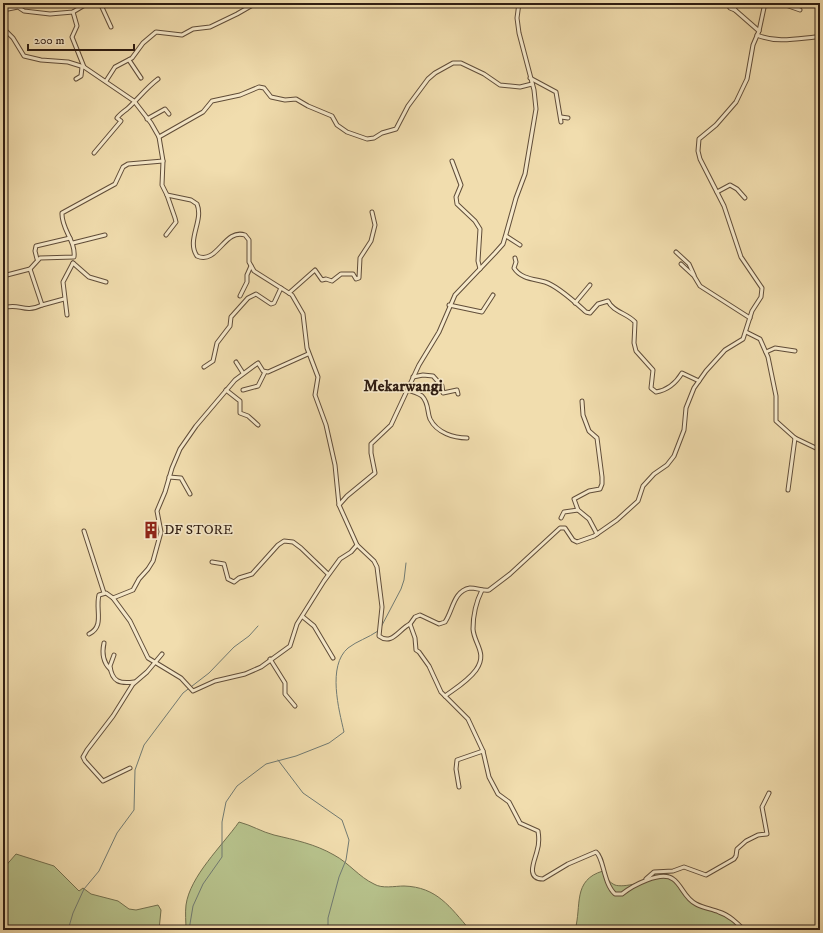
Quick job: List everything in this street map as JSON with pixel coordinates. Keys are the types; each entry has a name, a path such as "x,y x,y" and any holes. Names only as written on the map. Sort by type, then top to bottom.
{"street":[{"path":"3,10 18,7 24,11 50,14 73,12 88,3"},
{"path":"100,3 111,27"},
{"path":"106,81 115,67 129,60 156,32 182,35 193,29 210,27 256,3"},
{"path":"339,505 347,496 375,473 371,453 371,444 391,425 413,377 438,332 449,305 459,290 503,244 506,236 528,160 536,109 532,84 519,33 517,18 519,3"},
{"path":"727,3 730,8 735,10 759,30"},
{"path":"733,3 735,10"},
{"path":"167,195 191,200 197,204 198,221 194,237 193,250 197,256 200,257 211,254 219,249 229,237 243,234 248,240 249,262 251,266 258,274 295,298 303,314 308,354 318,377 315,395 326,425 334,458 339,505 357,545 374,561 377,566 382,607 378,634 381,638 390,639 397,635 401,629 410,624 415,617 420,615 441,624 447,619 453,603 461,592 470,589 489,590 505,578 560,528 565,528 573,540 577,542 597,534 617,520 638,501 643,486 654,474 667,465 674,456 684,430 686,408 699,381 725,350 743,339 750,318 761,297 762,288 741,257 724,206 700,159 697,144 700,137 716,125 739,98 747,79 753,45 759,30 765,3"},
{"path":"780,3 800,10"},
{"path":"73,12 78,26 72,37 83,67 80,76 76,79"},
{"path":"3,28 10,34 26,58 64,61 83,67 134,101 159,137 163,161 162,185 176,220 166,235"},
{"path":"757,35 765,38 782,40 815,37"},
{"path":"129,60 141,78"},
{"path":"159,137 202,112 212,101 240,95 261,87 271,97 285,100 296,98 308,106 332,116 336,125 348,133 372,138 397,128 408,106 428,79 435,73 453,63 461,63 484,74 500,85 520,87 532,84"},
{"path":"530,78 556,92 561,122"},
{"path":"94,153 121,121 118,117 158,79"},
{"path":"147,119 165,109 169,114"},
{"path":"561,117 568,118"},
{"path":"67,315 63,282 73,263 74,257 73,243 62,213 115,184 124,167 128,164 163,161"},
{"path":"452,161 461,185 456,202 475,220 480,228 478,261 480,269"},
{"path":"717,192 730,185 737,189 745,198"},
{"path":"289,293 315,270 322,280 326,279 332,282 342,274 353,274 356,279 360,278 360,258 371,241 375,225 372,212"},
{"path":"73,243 105,235"},
{"path":"506,236 520,245"},
{"path":"3,276 30,269 37,259 35,251 36,246 70,238"},
{"path":"676,252 689,264 700,286 750,318"},
{"path":"37,259 74,257"},
{"path":"515,258 516,262 514,268 516,271 530,279 550,284 590,313 598,304 603,301 608,301 619,312 632,319 635,322 634,343 636,351 652,370 651,388 656,392 665,390 678,380 682,373 699,381"},
{"path":"73,263 89,277 106,282"},
{"path":"681,264 694,276"},
{"path":"240,296 247,282 246,275 251,266"},
{"path":"30,269 42,305"},
{"path":"575,302 590,285"},
{"path":"204,367 214,359 216,343 230,326 231,317 248,298 256,294 271,304 274,304 281,288"},
{"path":"449,305 482,312 493,295"},
{"path":"3,308 12,306 31,310 42,305 64,299"},
{"path":"746,332 760,339 766,352 776,396 776,421 794,438 820,450"},
{"path":"766,352 775,348 794,351"},
{"path":"243,390 258,386 265,372 277,369 308,354"},
{"path":"236,362 243,373"},
{"path":"113,598 133,590 138,579 148,570 153,561 161,532 157,511 180,448 226,390 243,373 258,363 265,372"},
{"path":"413,377 423,375 432,376 442,386 443,393 457,390 458,394"},
{"path":"226,390 240,401 240,413 248,416 258,426"},
{"path":"408,390 419,394 424,399 430,419 438,429 449,436 467,438"},
{"path":"582,401 583,415 589,431 597,438 603,481 600,489 589,491 574,498 578,510 589,519 597,534"},
{"path":"788,490 794,438"},
{"path":"169,477 181,478 190,494"},
{"path":"561,518 564,512 578,510"},
{"path":"84,531 104,593 113,598 130,621 145,654 155,663 181,678 193,691 215,681 261,668 270,659 290,646 298,624 328,574 340,559 351,552 357,545"},
{"path":"212,562 224,564 228,579 235,581 239,578 252,574 278,545 284,541 293,542 301,548 328,574"},
{"path":"445,696 468,678 477,668 482,651 473,630 476,602 482,590"},
{"path":"89,634 96,629 99,624 98,597 100,594 104,593"},
{"path":"303,617 314,626 334,658"},
{"path":"410,624 415,638 416,650 429,666 441,692 468,719 483,751 489,777 498,794 509,802 520,823 538,831 538,850 532,868 537,877 543,878 568,864 596,852 600,857 604,874 609,886 615,894 622,894 628,889 653,877 668,876 673,878 682,892 696,905 728,915 744,930"},
{"path":"104,643 102,654 116,681 121,684 134,682"},
{"path":"130,768 103,781 83,757 86,750 113,716 134,682 155,663 162,654"},
{"path":"110,669 114,656"},
{"path":"270,659 285,683 285,694 295,706"},
{"path":"459,787 456,769 457,760 483,751"},
{"path":"645,881 654,872 673,871 684,867 706,875 734,859 737,849 746,841 758,835 767,834 762,807 769,793"}],"green space":[{"path":"239,822 270,834 305,843 327,851 377,886 415,887 434,894 449,906 470,930 186,930 186,905 194,883 200,872"},
{"path":"16,854 54,866 79,891 83,888 91,894 118,901 129,909 136,910 158,905 161,910 159,930 3,930 3,869"},
{"path":"603,871 609,881 619,886 636,884 647,880 654,874 666,873 673,878 682,892 696,905 720,912 744,930 575,930 582,887 593,875"}],"waterway":[{"path":"380,629 401,589 404,580 406,563"},
{"path":"68,930 73,913 84,889 99,871 117,833 134,810 135,770 144,745 183,693 209,673 234,647 249,636 258,626"},
{"path":"189,930 193,906 203,884 222,857 222,822 226,802 237,786 266,764 296,756 329,743 344,732 336,688 338,666 342,656 348,648 378,631"},
{"path":"278,760 303,793 342,820 349,840 346,860 339,877 328,918 328,930"}],"place":[{"name":"DF STORE","path":"151,530"}],"district":[{"name":"Mekarwangi","path":"403,386"}]}
